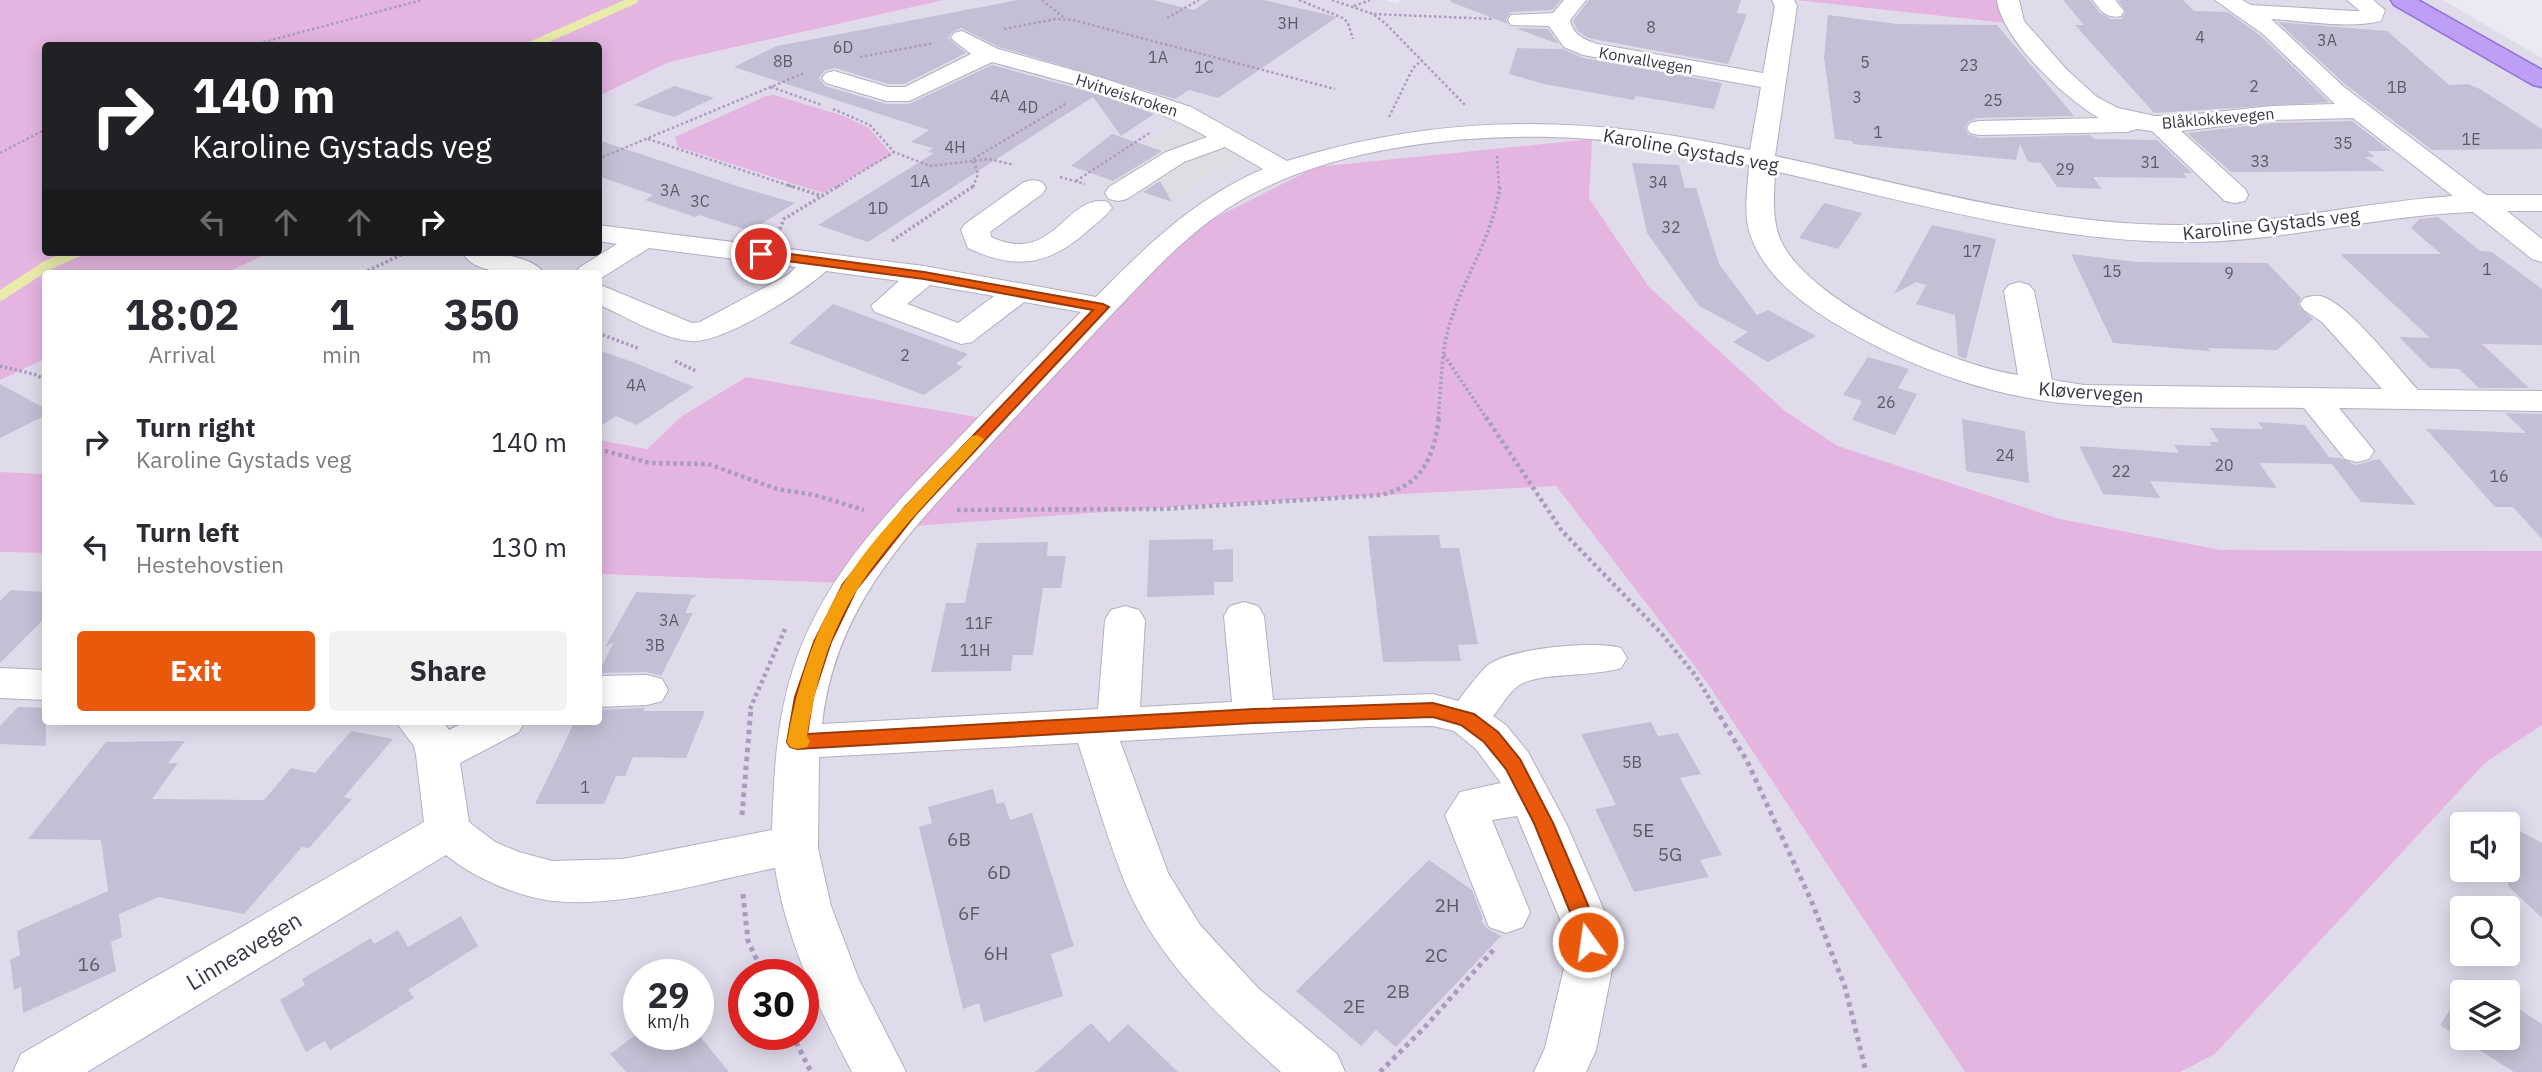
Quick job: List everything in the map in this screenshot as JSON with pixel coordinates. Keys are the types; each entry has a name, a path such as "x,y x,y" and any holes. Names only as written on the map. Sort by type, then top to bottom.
{"main road":[{"path":"2402,0 2542,80"}],"street":[{"path":"1519,20 1559,19 1575,0"},
{"path":"1764,162 1763,146 1786,6 1783,0"},
{"name":"Blåklokkevegen","path":"2008,0 2010,15 2015,24 2074,90 2102,110 2148,122 2182,124 2270,113 2357,111"},
{"path":"2226,0 2248,11 2357,111 2481,203 2542,253"},
{"path":"2248,11 2354,18 2373,16 2374,10 2358,0"},
{"name":"Konvallvegen","path":"1559,19 1561,30 1572,42 1591,50 1773,82"},
{"name":"Hvitveiskroken","path":"962,37 975,48 990,54 1097,83 1182,111 1285,171"},
{"path":"834,78 887,94 909,94 990,54"},
{"path":"1979,128 2132,125 2148,122 2235,195"},
{"name":"Karoline Gystads veg","path":"880,1072 832,975 803,891 795,845 797,742 804,697 822,642 849,588 911,510 1155,251 1215,204 1285,171 1339,154 1406,140 1516,131 1601,133 1640,138 1764,162 2012,218 2171,234 2240,231 2420,207 2542,203"},
{"path":"1042,181 975,230 978,242 996,252 1024,256 1047,250 1108,201 1175,157 1229,137"},
{"name":"Kløvervegen","path":"1764,162 1760,211 1763,232 1784,267 1821,302 1919,355 2000,382 2084,395 2137,397 2542,401"},
{"path":"602,234 924,275 1103,307"},
{"path":"595,270 643,239"},
{"path":"962,282 996,252"},
{"path":"481,256 520,270"},
{"path":"602,295 680,329 708,330 798,281 819,261"},
{"path":"924,275 886,306 961,335 1020,291"},
{"path":"2020,291 2037,389"},
{"path":"2315,304 2333,316 2409,399"},
{"path":"2313,398 2357,451"},
{"path":"1244,616 1254,716"},
{"path":"1125,620 1106,726 1147,880 1183,940 1240,1004 1319,1072"},
{"path":"1467,719 1502,676 1522,666 1606,659"},
{"path":"0,683 42,685"},
{"path":"602,692 647,690"},
{"path":"797,742 1254,716 1433,710 1467,719 1491,737 1506,755 1530,796 1586,924 1590,960 1570,1050 1560,1072"},
{"path":"486,725 427,738 439,778 448,831 479,856 511,870 552,881 623,879 795,845"},
{"path":"1506,912 1467,815 1476,805 1530,796"},
{"name":"Linneavegen","path":"39,1072 448,831"}],"path":[{"path":"264,42 422,0"},
{"path":"1042,0 1064,18"},
{"path":"1167,18 1199,0"},
{"path":"1299,0 1343,18 1348,23 1353,39"},
{"path":"1332,0 1373,14 1519,20"},
{"path":"1353,6 1370,0"},
{"path":"1373,14 1467,106"},
{"path":"1389,124 1388,119 1413,68 1422,60"},
{"path":"770,87 850,115 870,125 894,152 930,166 952,166 973,159 1073,99"},
{"path":"1075,182 1182,111"},
{"path":"0,153 42,131"},
{"path":"648,139 822,196"},
{"path":"911,510 1162,509 1373,496 1403,490 1423,469 1434,441 1449,321 1486,240 1501,195 1502,176 1495,150"},
{"path":"784,257 780,224 894,152"},
{"path":"973,159 989,159 1014,165"},
{"path":"862,267 878,251 975,185 978,174 973,159"},
{"path":"1042,181 1075,182 1108,201"},
{"path":"369,270 399,256"},
{"path":"1444,355 1562,531 1661,633 1695,675 1747,761 1811,900 1845,987 1866,1072"},
{"path":"0,366 42,379"},
{"path":"602,450 650,463 708,464 777,489 816,495 868,512 860,522"},
{"path":"756,959 748,941 740,856 749,712 787,625"},
{"path":"1380,1072 1493,953 1507,926 1506,912"},
{"path":"800,1050 811,1072"}],"shaded area":[{"path":"0,0 944,0 669,62 602,95 602,42 42,42 42,256 262,256 232,270 42,270 42,360 0,380"},
{"path":"944,0 1384,0 1397,3 1401,0 2443,0 2542,58 2542,551 2221,550 2060,519 1838,446 1784,410 1649,287 1589,198 1591,139 988,419 746,377 682,416 647,449 602,441 602,270 232,270 262,256 602,256 602,95 669,62"},
{"path":"1796,0 2000,0 1999,11 2006,23"},
{"path":"774,95 844,116 869,128 892,155 823,193 678,147 675,137 766,96"},
{"path":"1181,120 1250,155 1212,172 1174,200 1095,179"},
{"path":"1592,139 1589,198 1649,287 1784,410 1838,446 2060,519 2221,550 2542,551 2542,725 2485,763 2215,1054 2180,1072 1965,1072 1706,681 1556,486 1201,505 902,527 868,584 602,574 602,441 647,449 682,416 746,377 988,419 1159,246 1316,167"},
{"path":"42,360 42,474 0,472 0,380"},
{"path":"0,472 42,474 42,553 0,552"},
{"path":"1556,486 1706,681 1965,1072 0,1072 0,552 42,553 42,725 602,725 602,574 867,584 902,527 1200,505"},
{"path":"2542,725 2542,1072 2180,1072 2215,1054 2486,762"}],"building":[{"path":"1018,0 1153,0 1194,10 1209,0 1264,0 1337,17 1218,98 1189,90 1175,99 999,47 961,28 952,32 948,38 966,53 904,84 888,84 835,68 825,70 819,78 825,86 886,104 909,104 992,65 1101,95 1154,114 1121,136 1093,97 868,242 818,225 934,153 928,152 933,148 911,142 929,130 734,67 777,46"},
{"path":"1451,0 1561,0 1552,10 1511,12 1506,19 1508,24"},
{"path":"1589,0 1741,0 1737,13 1747,14 1728,64 1588,38 1578,31 1573,21"},
{"path":"2063,0 2090,0 2100,13 2111,19 2121,19 2126,12 2118,0 2183,0 2194,11 2228,12 2261,36 2329,102 2154,113 2075,25 2084,25"},
{"path":"1828,15 1897,24 1997,25 2074,116 1978,118 1968,122 1965,127 1968,134 1979,138 2090,135 2094,139 2157,140 2192,173 2183,173 2188,178 2093,177 2102,189 2057,187 2041,163 2028,162 2020,144 2016,160 1853,144 1852,141 1835,139 1824,57"},
{"path":"2278,22 2387,31 2449,85 2468,84 2480,89 2542,129 2542,149 2432,150 2346,85"},
{"path":"1516,28 1548,29 1559,44 1539,37"},
{"path":"1517,48 1563,49 1583,58 1722,83 1714,109 1636,96 1634,100 1544,84 1509,74"},
{"path":"674,86 714,98 674,117 634,105"},
{"path":"2352,121 2391,151 2368,151 2375,157 2365,157 2385,171 2231,172 2187,133 2272,123"},
{"path":"1112,134 1162,151 1113,181 1071,166"},
{"path":"602,141 795,203 750,231 699,215 695,217 645,200 653,195 602,177"},
{"path":"1632,163 1679,165 1685,188 1696,188 1719,264 1757,315 1768,310 1816,336 1768,362 1733,342 1748,332 1699,306 1647,233"},
{"path":"1160,181 1172,202 1143,192"},
{"path":"1824,203 1862,213 1838,249 1799,238"},
{"path":"2438,217 2480,251 2492,252 2542,289 2542,345 2482,344 2529,388 2479,388 2459,369 2430,368 2399,337 2430,338 2340,254 2441,254 2411,228 2419,219"},
{"path":"1932,225 1996,239 1966,359 1958,356 1955,315 1916,304 1926,285 1916,282 1894,294"},
{"path":"2071,254 2137,262 2267,263 2301,298 2298,305 2313,319 2277,350 2208,348 2210,351 2113,343"},
{"path":"833,304 968,354 956,364 963,367 924,395 789,343"},
{"path":"602,351 694,387 637,425 616,416 602,425"},
{"path":"1868,357 1909,369 1898,388 1917,394 1895,435 1852,420 1862,401 1843,395"},
{"path":"0,384 42,407 42,417 0,438"},
{"path":"2505,413 2542,414 2542,539 2513,507 2495,507 2426,429 2526,433"},
{"path":"1962,419 2025,431 2029,483 1966,471"},
{"path":"2258,422 2305,425 2329,457 2340,458 2356,465 2379,459 2416,505 2361,502 2332,464 2259,463 2277,488 2150,481 2160,498 2103,494 2079,446 2179,453 2174,445 2212,446 2209,442 2219,442 2210,428 2263,429"},
{"path":"1439,535 1441,548 1459,548 1478,644 1458,645 1461,661 1383,662 1368,536"},
{"path":"1213,539 1213,550 1233,549 1233,582 1214,582 1214,595 1147,597 1149,540"},
{"path":"1048,542 1047,556 1066,556 1061,588 1043,588 1033,655 1013,655 1011,671 931,672 946,603 965,603 977,543"},
{"path":"11,590 42,592 42,621 0,663 0,601"},
{"path":"636,592 698,595 692,598 685,613 693,613 661,676 647,672 602,673 602,665 614,642 605,647"},
{"path":"18,707 42,708 42,725 46,725 46,746 0,744 0,726"},
{"path":"645,708 643,711 705,711 686,758 633,757 625,776 616,776 604,804 535,804 573,725 602,725 602,710"},
{"path":"1651,722 1658,736 1678,733 1701,774 1680,778 1722,855 1700,860 1709,877 1634,892 1595,809 1616,805 1581,734"},
{"path":"351,731 393,739 344,797 352,799 309,848 302,847 244,914 159,897 119,914 122,937 111,942 116,971 23,1013 21,987 14,990 10,960 20,955 17,931 108,891 101,840 28,839 106,742 185,741 168,763 178,763 152,799 264,800 291,768 315,773"},
{"path":"993,789 997,804 1004,802 1010,820 1032,813 1074,946 1051,954 1063,996 984,1022 979,1003 963,1009 919,827 932,823 928,807"},
{"path":"2520,831 2542,843 2542,918 2508,886 2508,882 2520,882"},
{"path":"1429,860 1472,890 1483,919 1481,921 1488,929 1501,936 1396,1047 1376,1030 1361,1046 1296,991"},
{"path":"461,916 478,946 408,990 414,998 330,1050 325,1041 306,1052 280,1000 305,985 302,979 371,938 374,944 398,930 408,947"},
{"path":"2450,1010 2450,1031 2440,1025"},
{"path":"2520,1010 2542,1024 2542,1072 2514,1072 2479,1050 2520,1050"},
{"path":"1091,1023 1109,1042 1128,1024 1178,1072 1035,1072"},
{"path":"623,1044 623,1050 711,1050 729,1072 626,1072 610,1054"}],"waterway":[{"path":"539,42 634,0"},
{"path":"0,296 46,266 68,256"}],"slow traffic":[{"path":"801,741 797,742 804,697 822,642 849,588 896,527 977,439"}],"route":[{"path":"761,254 924,275 1103,307 911,510 849,588 822,642 804,697 797,742 1254,716 1433,710 1467,719 1491,737 1513,764 1543,823 1586,924 1588,942"}]}
